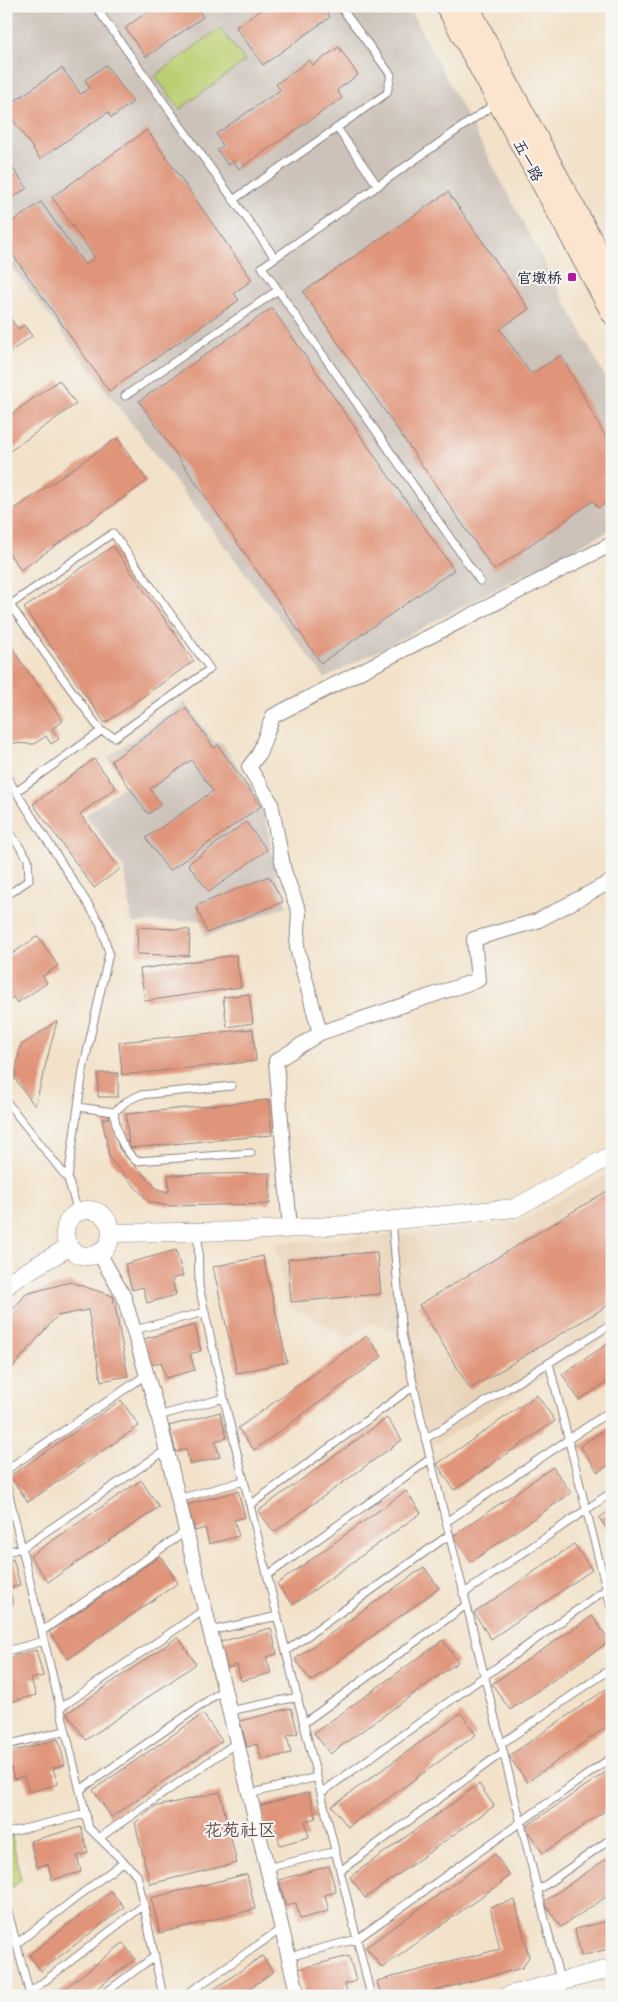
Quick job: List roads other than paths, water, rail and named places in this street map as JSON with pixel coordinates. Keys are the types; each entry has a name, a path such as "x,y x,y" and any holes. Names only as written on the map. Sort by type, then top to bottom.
{"main road":[{"name":"五一路","path":"446,6 505,96 612,277"},
{"name":"五一路","path":"470,6 505,96 612,314"}],"street":[{"path":"320,1033 297,948 299,912 284,871 271,803 249,767 259,754 273,716 612,544"},
{"path":"290,1229 276,1061 320,1033 478,980 474,939 537,921 612,881"},
{"path":"111,1233 290,1229 392,1221 515,1208 612,1155"},
{"path":"88,1210 98,1212 106,1218 111,1233 109,1241 99,1253 91,1256 75,1252 65,1237 66,1227 70,1218 78,1212 88,1210"},
{"path":"6,1287 12,1280 70,1246"},
{"path":"99,1253 124,1297 158,1416 298,1996"},
{"path":"507,1996 562,1989 612,1968"}],"lane":[{"path":"95,6 275,258"},
{"path":"233,200 387,93 391,75 340,6"},
{"path":"480,581 262,267 505,96"},
{"path":"337,128 378,186"},
{"path":"126,396 278,290"},
{"path":"113,533 210,669 115,737 101,731 8,603 113,533"},
{"path":"17,791 101,731"},
{"path":"6,776 100,922 109,953 83,1070 68,1179"},
{"path":"6,827 28,859 29,880 6,896"},
{"path":"78,1107 114,1112 127,1101 140,1094 232,1086"},
{"path":"6,1101 68,1179 78,1212"},
{"path":"114,1112 116,1127 123,1147 136,1161 251,1153"},
{"path":"392,1221 402,1334 425,1439 562,1989"},
{"path":"198,1232 199,1286 224,1398 371,1996"},
{"path":"134,1330 205,1312"},
{"path":"425,1439 612,1324"},
{"path":"549,1363 586,1510 609,1587 612,1611"},
{"path":"6,1470 146,1375"},
{"path":"250,1505 414,1386"},
{"path":"158,1416 224,1398"},
{"path":"446,1522 612,1410"},
{"path":"6,1552 22,1548 166,1450"},
{"path":"268,1575 430,1459"},
{"path":"178,1499 244,1481"},
{"path":"6,1482 89,1828 137,1875 164,1996"},
{"path":"463,1594 612,1492"},
{"path":"42,1631 185,1532"},
{"path":"286,1651 449,1535"},
{"path":"321,1793 609,1587"},
{"path":"304,1723 466,1605"},
{"path":"60,1708 204,1610"},
{"path":"209,1632 278,1616"},
{"path":"6,1651 44,1641"},
{"path":"501,1744 612,1668"},
{"path":"80,1790 224,1690"},
{"path":"229,1712 298,1696"},
{"path":"6,1745 66,1731"},
{"path":"99,1838 236,1743"},
{"path":"340,1871 503,1752"},
{"path":"288,1957 358,1939 520,1821 612,1757"},
{"path":"248,1794 317,1777"},
{"path":"11,1832 85,1814"},
{"path":"537,1891 612,1838"},
{"path":"267,1868 336,1851"},
{"path":"6,1943 16,1940 124,1862"},
{"path":"6,1904 28,1995 144,1905"},
{"path":"184,1996 281,1928"},
{"path":"101,1996 155,1956"}],"place":[{"name":"官墩桥","path":"572,277"}],"district":[{"name":"花苑社区","path":"240,1829"}]}
